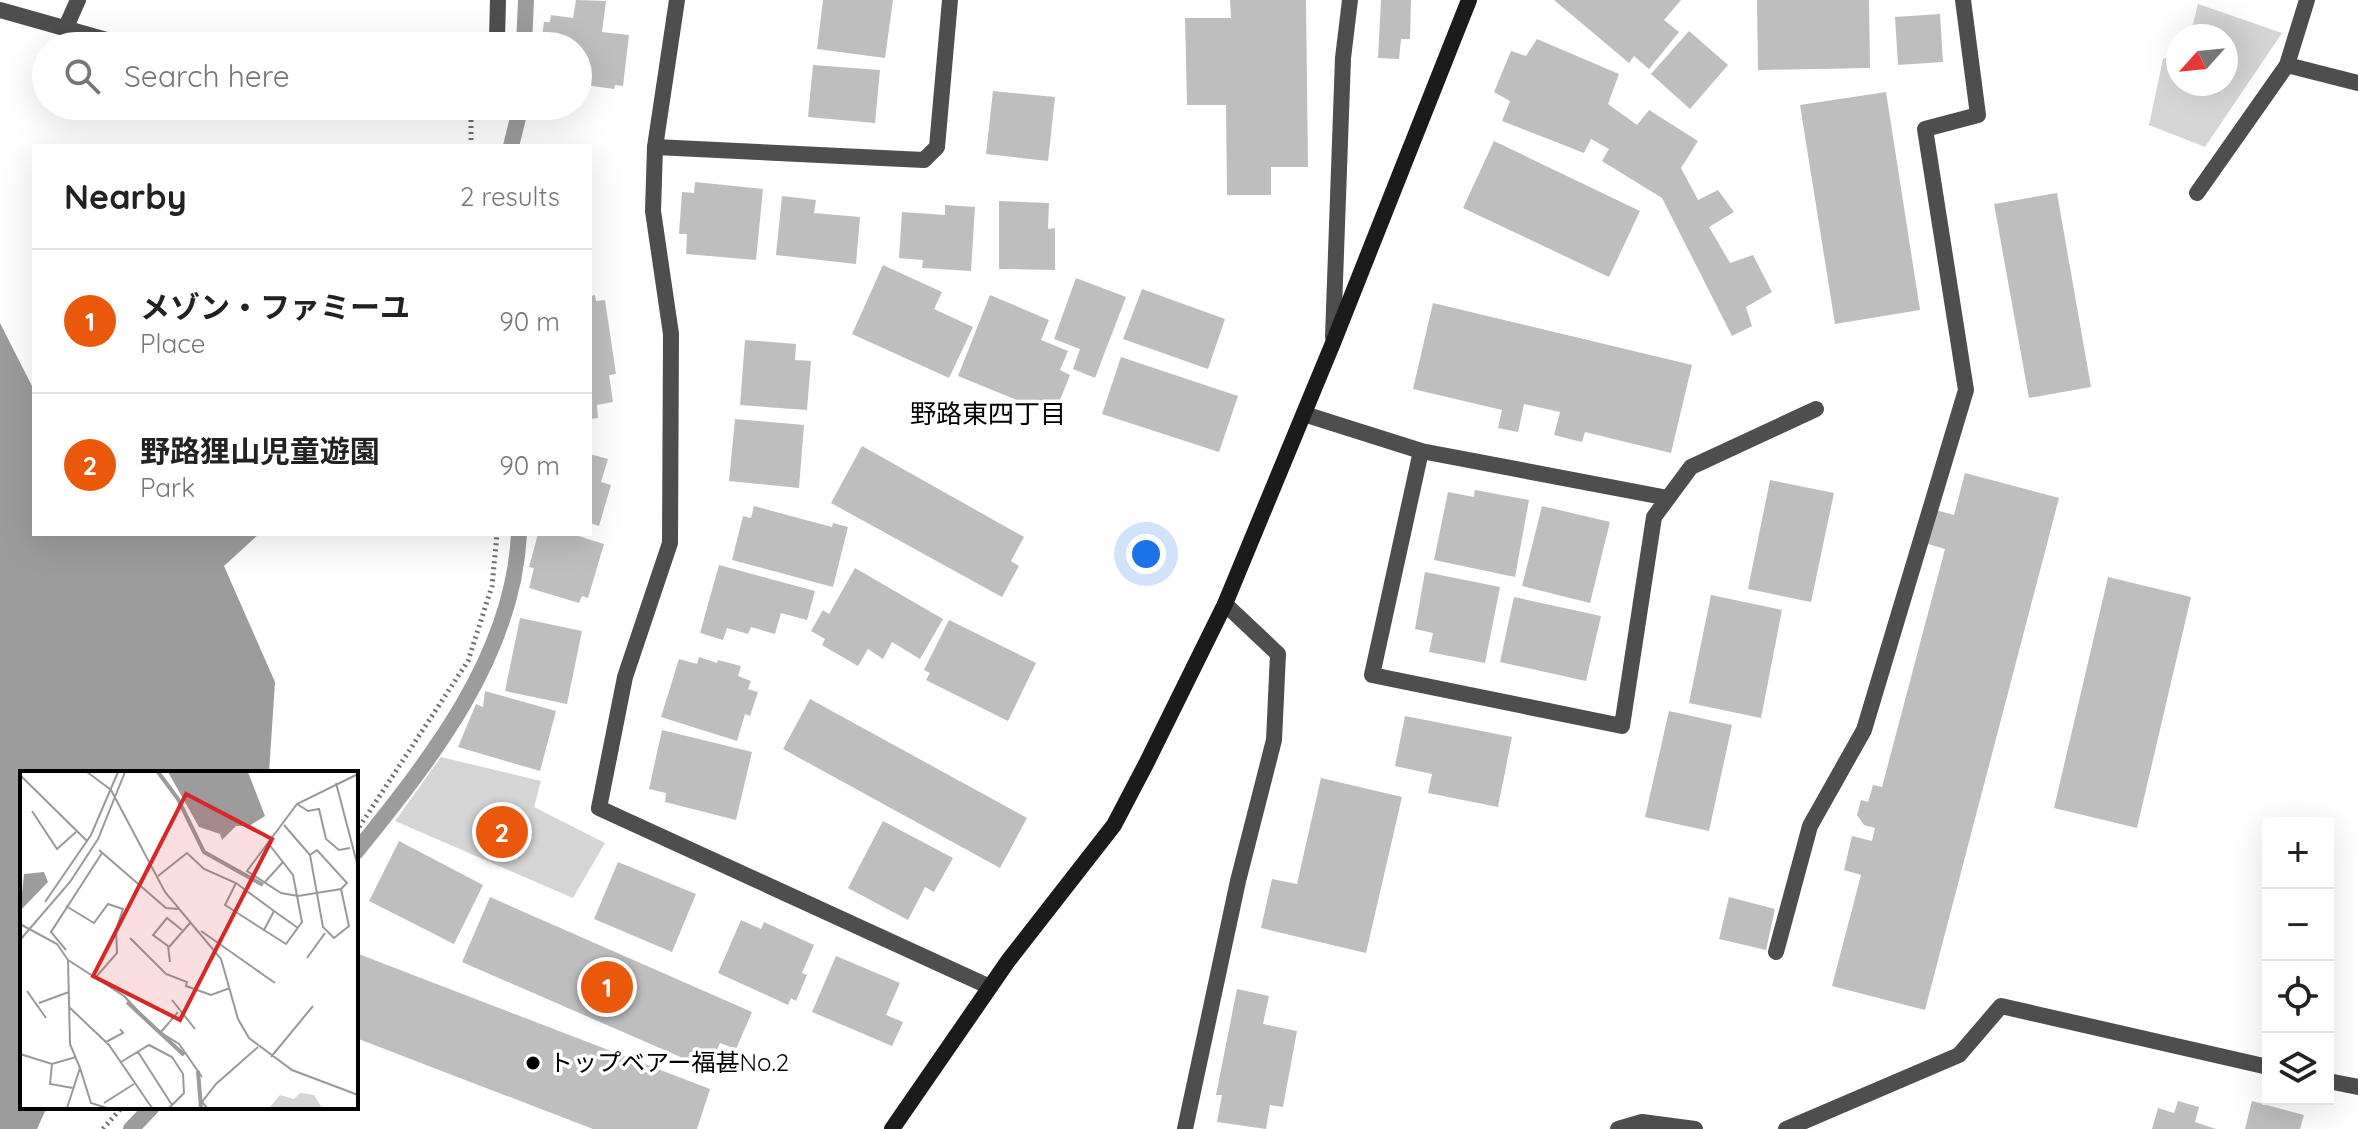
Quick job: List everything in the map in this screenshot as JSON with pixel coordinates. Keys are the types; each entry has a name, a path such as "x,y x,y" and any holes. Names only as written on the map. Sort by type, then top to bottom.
{"street":[{"path":"66,27 78,0"},
{"path":"497,32 498,0"},
{"path":"677,0 655,147 653,211 671,334 670,543 625,677 599,808 990,987"},
{"path":"655,147 924,160 937,147 950,0"},
{"path":"1333,343 1343,58 1350,0"},
{"path":"892,1129 990,987 1114,825 1225,604 1469,0"},
{"path":"1776,952 1810,826 1864,730 1966,390 1925,129 1978,115 1963,0"},
{"path":"2197,193 2287,65 2307,0"},
{"path":"0,10 82,32"},
{"path":"2287,65 2358,83"},
{"path":"1421,451 1372,675 1622,726 1654,517 1691,467 1816,409"},
{"path":"1304,414 1421,451 1668,498"},
{"path":"1185,1129 1238,881 1274,740 1278,654 1225,604"},
{"path":"1786,1129 1959,1055 2001,1006 2262,1066"},
{"path":"2334,1082 2358,1087"},
{"path":"1618,1129 1642,1122 1695,1129"}],"path":[{"path":"471,120 471,144"},
{"path":"358,829 468,661 492,586 497,536"},
{"path":"103,1129 120,1109"}],"shaded area":[{"path":"2198,4 2282,33 2205,147 2149,125 2163,59 2166,58 2166,96 2238,96 2238,24 2193,24"},
{"path":"0,323 32,386 32,536 257,536 224,566 275,682 269,771 20,771 20,1109 46,1109 37,1129 0,1129"},
{"path":"441,757 541,781 534,807 605,843 573,898 395,821"}],"building":[{"path":"576,0 606,1 602,32 629,35 623,86 615,85 614,89 592,86 592,32 543,32 544,22 550,22 551,15 573,18"},
{"path":"823,0 893,0 885,58 817,49"},
{"path":"1230,0 1306,0 1308,167 1271,167 1271,195 1227,195 1226,105 1187,105 1185,18 1231,18"},
{"path":"1381,0 1411,0 1410,39 1401,39 1399,59 1378,58"},
{"path":"1554,0 1681,0 1664,20 1679,32 1649,69 1634,56 1629,63"},
{"path":"1757,0 1869,0 1870,68 1758,70"},
{"path":"1940,14 1943,62 1898,65 1895,17"},
{"path":"1689,31 1728,65 1690,109 1651,74"},
{"path":"1537,39 1619,74 1608,104 1637,125 1649,110 1698,141 1681,168 1698,200 1718,190 1734,212 1709,227 1730,263 1753,255 1772,292 1746,307 1752,326 1732,336 1662,198 1602,161 1609,149 1591,139 1584,153 1502,121 1510,101 1494,92 1511,51 1526,56"},
{"path":"813,65 880,70 875,123 808,117"},
{"path":"993,91 1055,97 1048,161 986,154"},
{"path":"1886,92 1920,310 1835,324 1800,105"},
{"path":"1494,141 1640,211 1609,277 1463,208"},
{"path":"695,182 763,189 756,260 686,254 687,234 679,234 682,192 694,193"},
{"path":"2057,193 2091,387 2029,398 1994,204"},
{"path":"782,196 816,200 814,213 860,217 856,264 776,255"},
{"path":"999,201 1049,203 1048,229 1055,228 1055,270 999,269"},
{"path":"945,205 975,207 971,271 922,268 923,260 899,258 902,212 945,215"},
{"path":"883,265 942,292 934,309 973,327 949,378 852,334"},
{"path":"1076,278 1126,297 1095,378 1073,369 1080,349 1054,339"},
{"path":"1142,289 1225,319 1208,369 1123,339"},
{"path":"595,295 596,301 605,300 616,374 609,375 613,402 597,405 598,418 592,419 592,296"},
{"path":"990,295 1049,320 1041,340 1068,351 1060,370 1070,375 1054,415 958,376"},
{"path":"1433,303 1692,365 1671,453 1585,432 1582,442 1554,435 1560,412 1524,404 1518,432 1498,428 1502,410 1413,389"},
{"path":"745,340 796,344 795,360 811,361 807,410 740,405"},
{"path":"1121,357 1238,396 1219,452 1102,414"},
{"path":"735,419 804,425 799,488 729,481"},
{"path":"862,446 1024,537 1011,561 1019,566 1002,597 831,503"},
{"path":"592,455 608,459 601,482 611,485 599,526 592,524"},
{"path":"1965,473 2059,498 1925,1010 1832,986 1861,875 1844,870 1852,836 1872,841 1875,828 1864,825 1857,815 1861,800 1868,802 1873,785 1882,787 1945,549 1928,544 1929,508 1954,515"},
{"path":"1770,480 1834,493 1811,602 1748,589"},
{"path":"1475,490 1529,500 1515,577 1434,560 1448,492 1474,497"},
{"path":"754,506 832,527 833,523 848,527 833,587 732,560 743,516 751,518"},
{"path":"1542,506 1610,522 1590,603 1522,586"},
{"path":"537,536 578,536 604,544 588,598 582,596 579,603 529,588 534,568 529,567"},
{"path":"719,565 815,591 807,620 781,613 775,634 751,627 748,634 727,628 723,640 700,633"},
{"path":"855,568 943,619 920,659 892,642 883,659 868,649 858,666 822,645 825,639 811,631 823,610 829,614"},
{"path":"1425,572 1500,587 1485,663 1429,652 1433,633 1415,629"},
{"path":"2108,577 2191,597 2137,828 2054,808"},
{"path":"1711,595 1782,610 1761,718 1689,703"},
{"path":"1514,597 1601,616 1586,681 1500,662"},
{"path":"520,618 582,631 567,704 505,691"},
{"path":"949,620 1036,663 1008,721 926,680 930,673 924,670"},
{"path":"699,657 741,666 738,676 751,681 748,689 758,692 750,716 745,714 737,741 661,717 679,659 697,664"},
{"path":"485,691 556,711 540,771 458,747 476,704 483,707"},
{"path":"810,699 1027,818 1000,868 783,749"},
{"path":"1669,711 1732,725 1709,831 1645,817"},
{"path":"1405,716 1512,737 1498,807 1428,793 1432,774 1395,766"},
{"path":"662,730 752,752 736,820 665,802 666,793 649,789"},
{"path":"1321,778 1402,797 1366,953 1261,928 1272,879 1297,884"},
{"path":"883,821 953,858 934,892 925,887 908,920 848,888"},
{"path":"399,841 483,885 454,944 369,901"},
{"path":"618,862 696,894 672,952 594,919"},
{"path":"490,897 752,1012 736,1049 720,1043 708,1069 462,962"},
{"path":"1729,897 1775,909 1766,950 1719,939"},
{"path":"741,920 761,929 764,922 814,945 802,973 807,975 796,1001 791,998 788,1005 718,973"},
{"name":"トップベアー福甚No.2","path":"358,954 710,1089 697,1129 593,1129 358,1039"},
{"path":"836,956 900,983 886,1015 903,1022 892,1046 812,1012"},
{"path":"1237,989 1269,996 1263,1024 1297,1031 1283,1107 1270,1105 1266,1129 1217,1122 1222,1095 1216,1095"},
{"path":"2178,1101 2199,1107 2195,1122 2216,1129 2152,1129 2158,1108 2174,1113"},
{"path":"2252,1101 2304,1115 2300,1129 2245,1129"}],"waterway":[{"path":"525,32 526,0"},
{"path":"512,144 518,120"},
{"path":"358,849 412,781 463,705 501,623 513,579 519,536"},
{"path":"131,1129 150,1109"}],"place":[{"name":"野路狸山児童遊園","path":"502,832"},
{"name":"メゾン・ファミーユ","path":"607,987"},
{"name":"トップベアー福甚No.2","path":"533,1063"}],"district":[{"name":"野路東四丁目","path":"988,414"}]}
